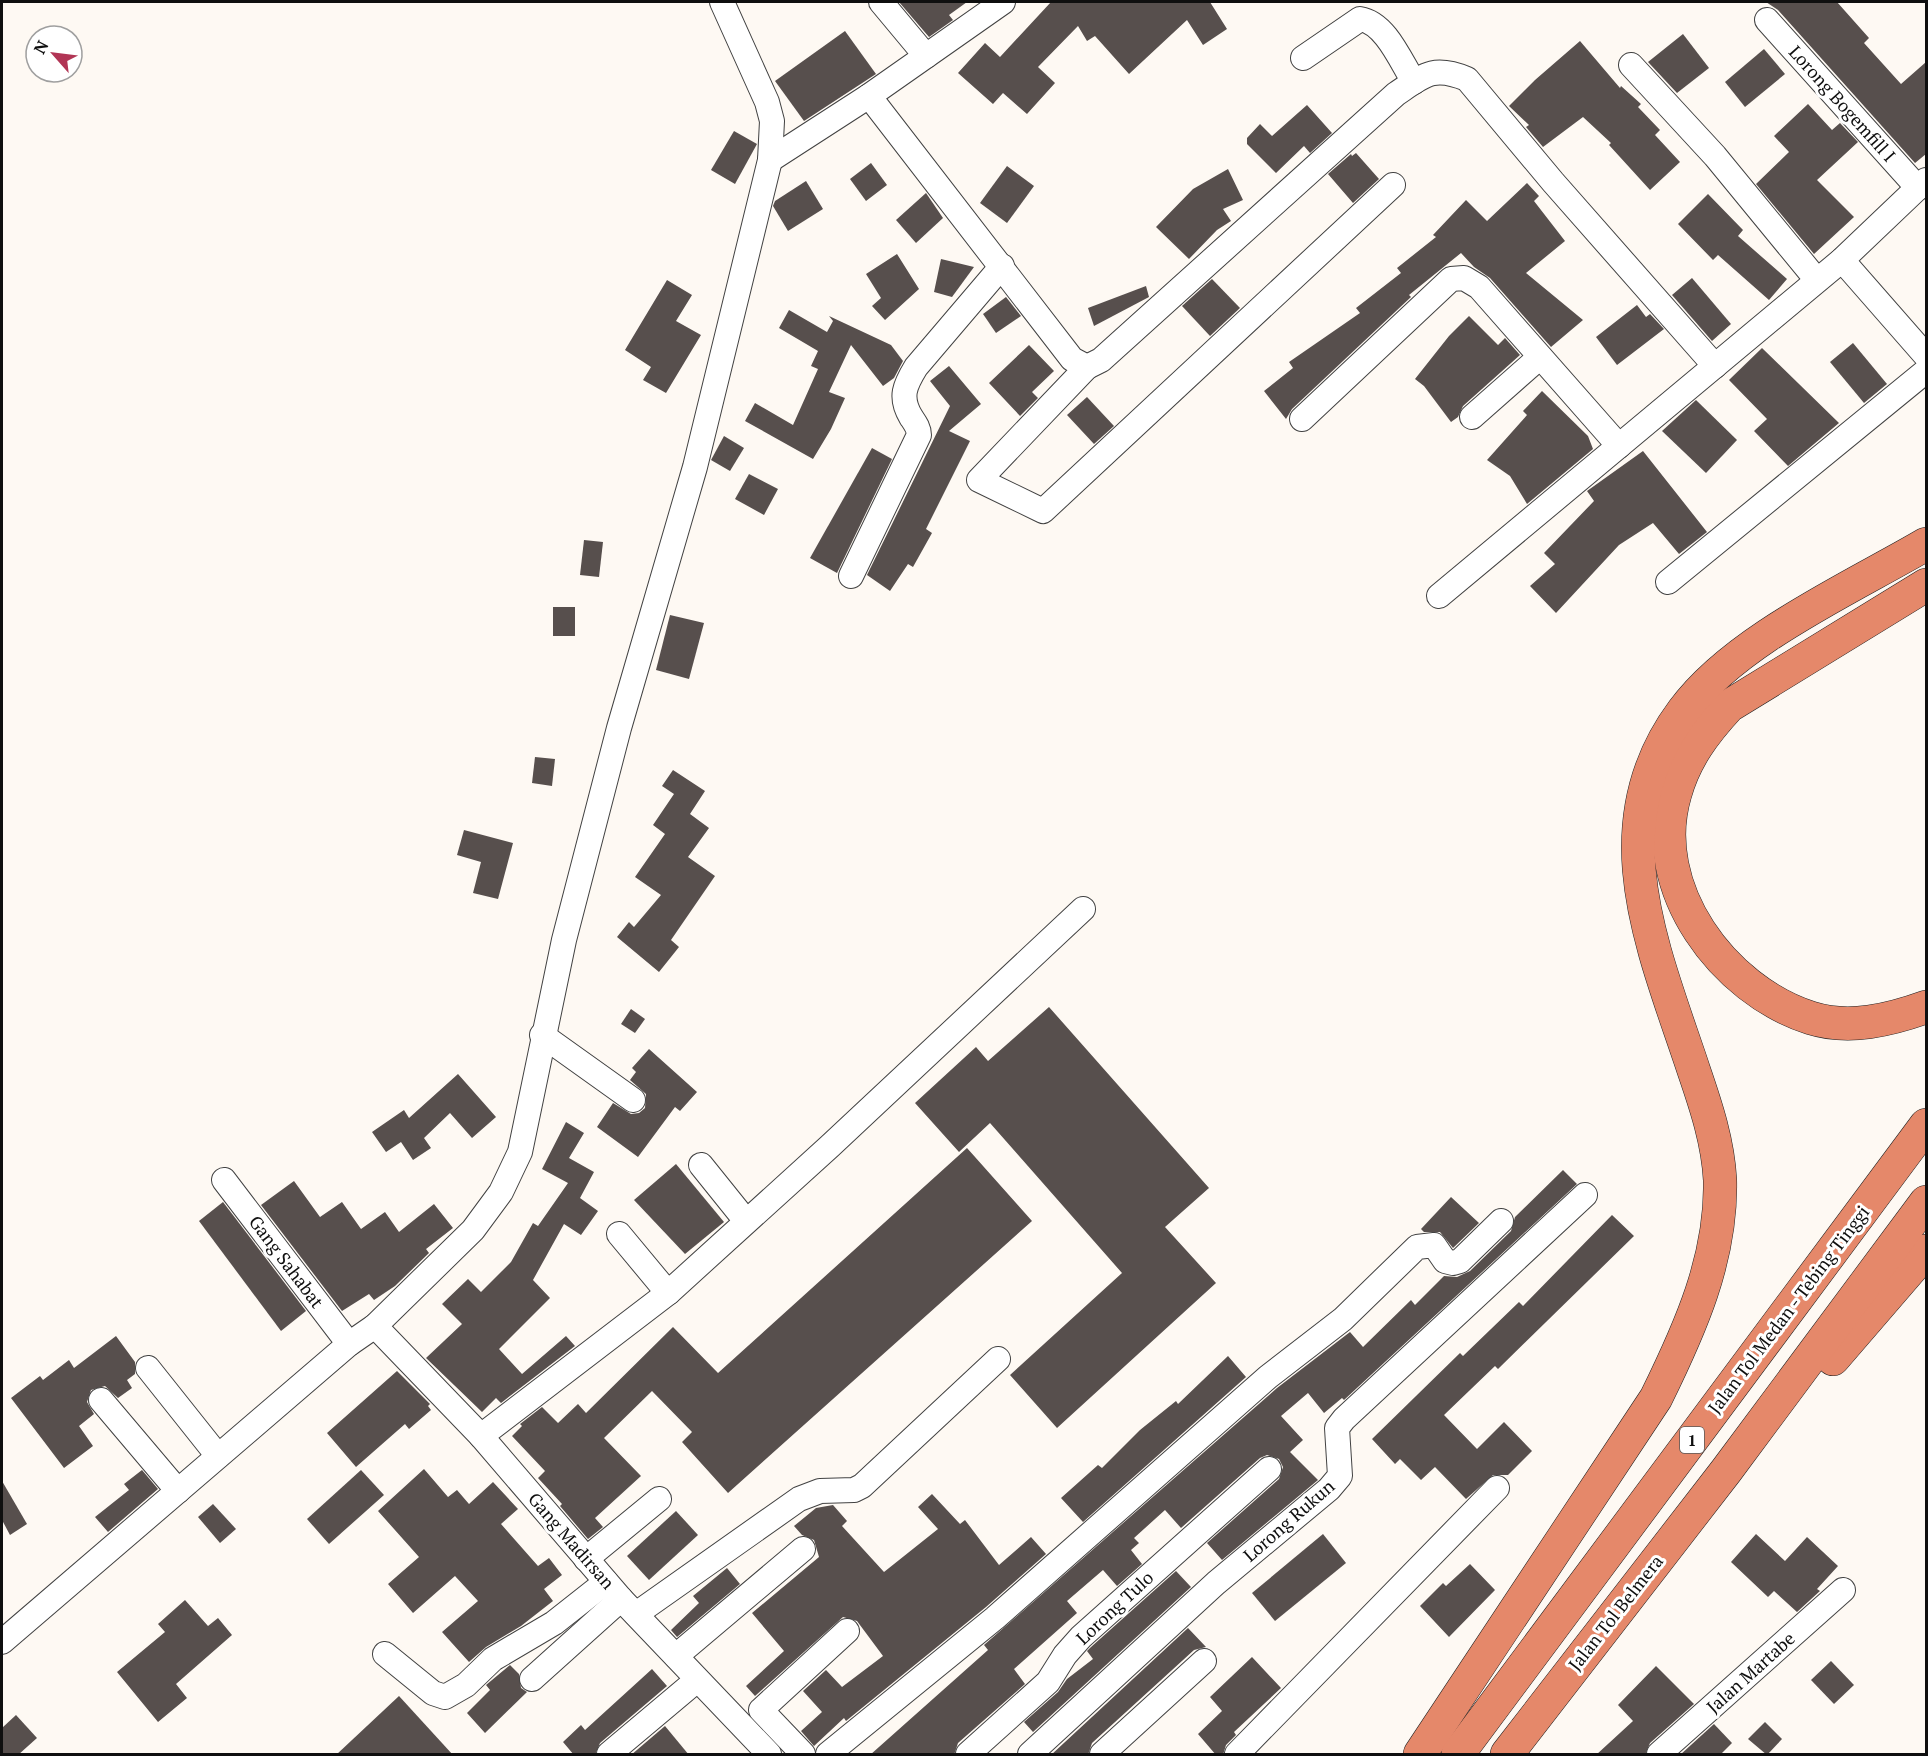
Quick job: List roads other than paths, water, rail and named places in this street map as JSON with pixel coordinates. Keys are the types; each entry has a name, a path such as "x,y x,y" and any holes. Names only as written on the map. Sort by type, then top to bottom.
{"highway":[{"path":"1420,1755 1656,1398 1681,1348 1711,1262 1719,1206 1717,1150 1710,1119 1654,948 1638,875 1636,842 1648,775 1663,742 1683,710 1711,680 1784,626 1926,544"},
{"path":"1926,585 1729,706 1704,733 1687,761 1674,795 1670,828 1671,859 1689,912 1704,938 1728,966 1753,987 1781,1005 1812,1018 1844,1023 1885,1021 1926,1007"},
{"name":"Jalan Tol Medan - Tebing Tinggi","path":"1458,1755 1926,1125"},
{"path":"1726,1471 1926,1202"},
{"path":"1726,1471 1822,1371 1926,1251"},
{"name":"Jalan Tol Belmera","path":"1507,1755 1726,1471"}],"street":[{"path":"3,1636 178,1491 349,1344 375,1326 473,1230 501,1192 519,1152 564,940 616,739 695,467 770,160 772,121 767,102 722,2"},
{"path":"881,2 926,56"},
{"path":"770,160 869,96 1003,2"},
{"path":"1303,58 1360,19 1367,20 1377,26 1414,82"},
{"name":"Lorong Bogemfill I","path":"1767,20 1922,184"},
{"path":"1630,65 1714,156 1816,279"},
{"path":"1394,185 1043,511 979,480 1087,367 1101,360 1360,126 1425,74 1447,71 1467,79 1552,182 1715,366"},
{"path":"869,96 1072,359 1087,367"},
{"path":"1438,596 1816,279 1842,260 1922,184"},
{"path":"1842,260 1926,356"},
{"path":"851,576 919,435 919,429 904,404 903,392 906,383 916,367 1002,266"},
{"path":"1302,419 1451,279 1464,278 1479,287 1619,446"},
{"path":"1472,417 1540,357"},
{"path":"1668,582 1926,371"},
{"path":"481,1436 668,1293 1083,909"},
{"path":"542,1035 633,1100"},
{"path":"701,1165 746,1221"},
{"name":"Gang Sahabat","path":"224,1180 349,1344"},
{"name":"Lorong Rukun","path":"1030,1755 1216,1583 1329,1489 1340,1476 1337,1428 1344,1419 1585,1195"},
{"path":"828,1755 995,1618 1268,1377 1343,1319 1417,1247 1434,1245 1445,1261 1454,1263 1460,1261 1501,1221"},
{"path":"619,1234 668,1293"},
{"name":"Gang Madirsan","path":"375,1326 481,1436 621,1598 769,1755"},
{"path":"385,1654 433,1693 445,1697 466,1685 493,1659 554,1623 621,1598 799,1499 820,1491 844,1491 862,1486 998,1359"},
{"path":"148,1368 218,1456"},
{"path":"101,1400 178,1491"},
{"name":"Lorong Tulo","path":"968,1755 1048,1682 1065,1655 1081,1637 1269,1468"},
{"path":"1237,1755 1497,1488"},
{"path":"586,1559 659,1499"},
{"path":"676,1656 803,1549"},
{"name":"Jalan Martabe","path":"1659,1755 1843,1590"},
{"path":"532,1679 621,1598"},
{"path":"741,1727 847,1631"},
{"path":"1102,1755 1204,1662"},
{"path":"609,1755 697,1680"},
{"path":"760,1710 802,1755"}]}
